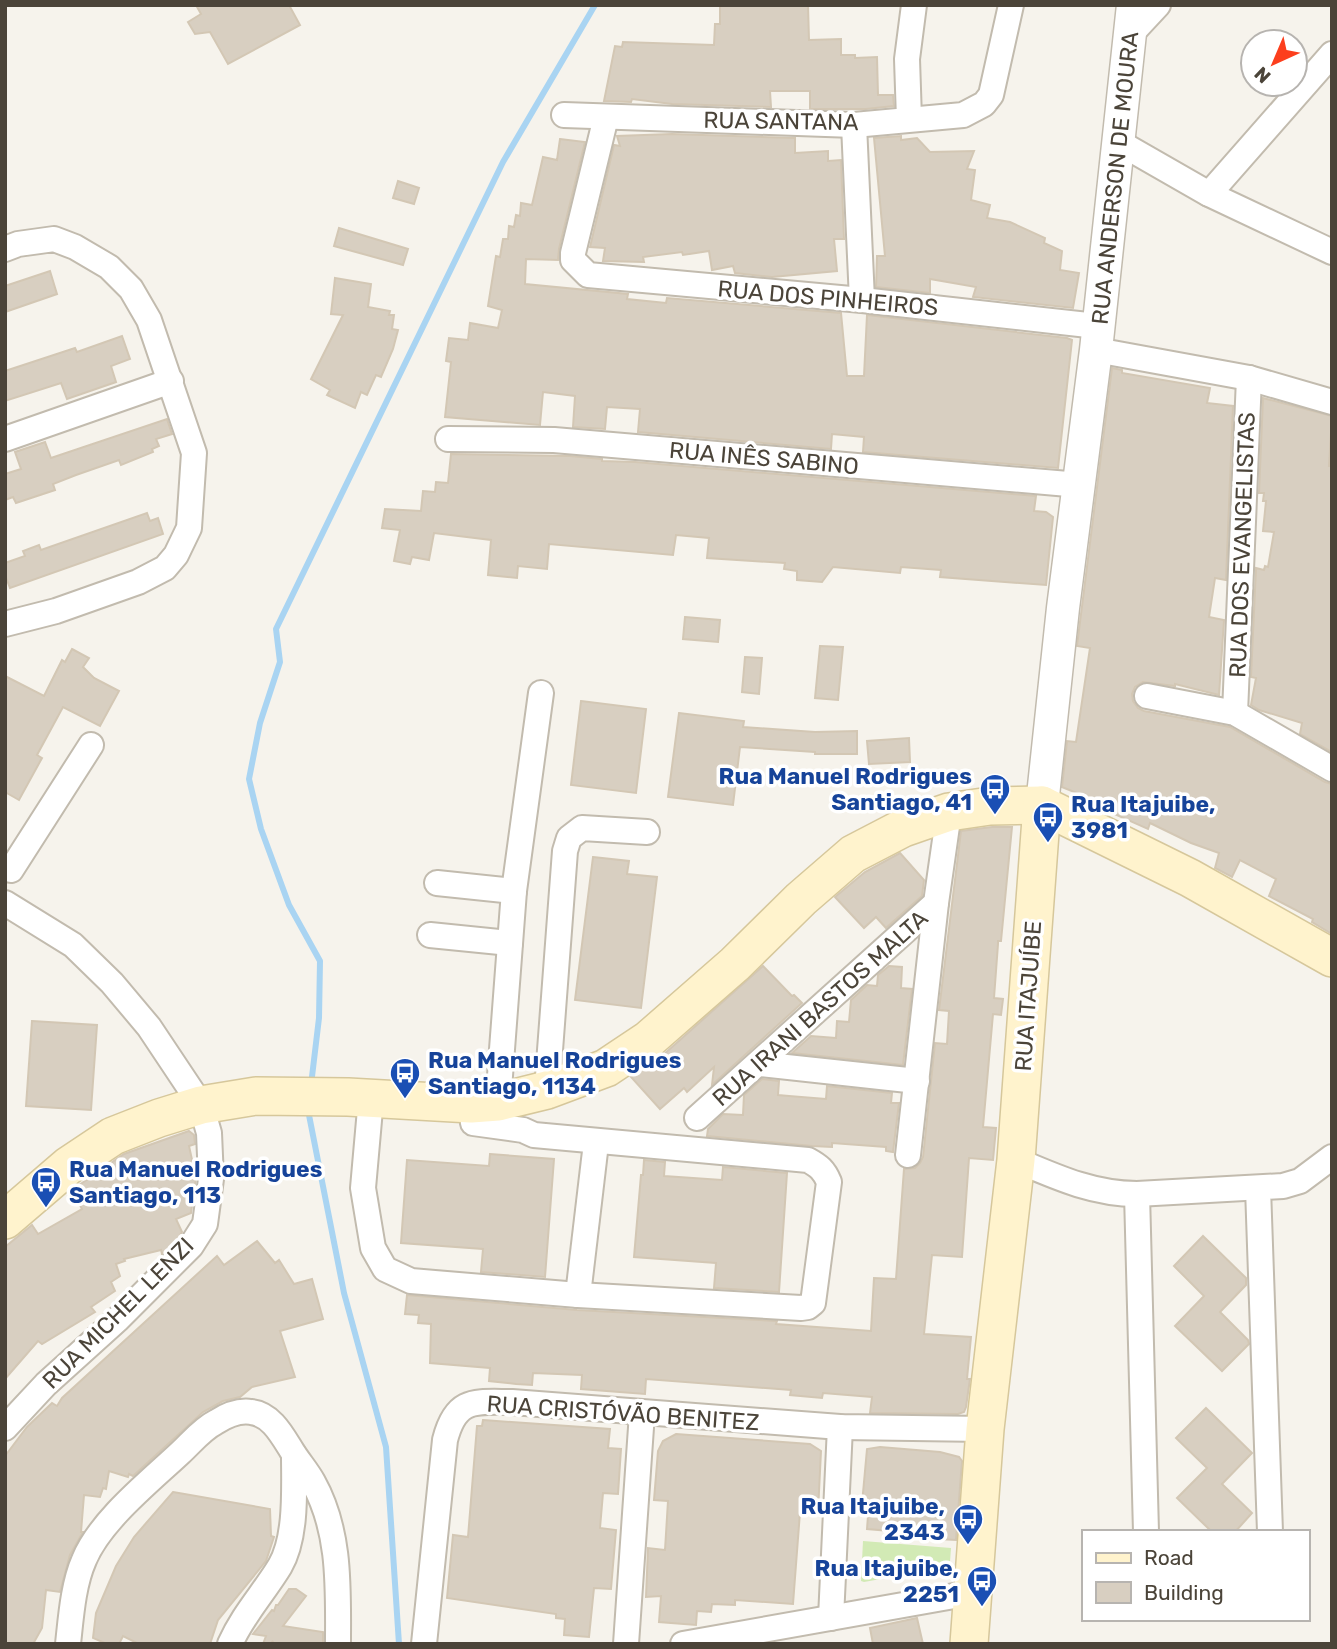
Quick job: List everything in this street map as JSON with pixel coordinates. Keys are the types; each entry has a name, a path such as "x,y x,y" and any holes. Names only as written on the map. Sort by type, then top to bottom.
{"main road":[{"path":"5,1220 68,1166 113,1136 201,1105 256,1096 360,1097 484,1103 547,1090 606,1068 648,1040 735,964 801,899 853,855 903,828 949,812 990,806 1042,804 1189,878 1332,958"},
{"name":"RUA ITAJUÍBE","path":"969,1644 985,1429 1016,1160 1042,804"}],"street":[{"path":"909,118 907,59 914,5"},
{"name":"RUA SANTANA","path":"564,115 854,125 909,118 963,116 984,104 991,95 1011,5"},
{"path":"1132,20 1158,5"},
{"name":"RUA ANDERSON DE MOURA","path":"1097,338 1132,20"},
{"path":"1209,194 1332,54"},
{"name":"RUA DOS PINHEIROS","path":"606,117 573,253 573,260 587,275 862,300 1097,338 1332,402"},
{"path":"854,125 862,300"},
{"path":"1120,143 1209,194 1332,252"},
{"path":"5,249 18,244 54,239 75,247 109,267 131,289 149,320 194,453 189,528 176,555 165,568 138,582 56,611 5,624"},
{"name":"RUA ITAJUÍBE","path":"1042,804 1063,608 1097,338"},
{"name":"RUA DOS EVANGELISTAS","path":"1235,712 1249,379"},
{"path":"5,439 171,381"},
{"name":"RUA INÊS SABINO","path":"448,439 554,440 1080,485"},
{"path":"360,1097 363,1188 373,1248 385,1269 411,1281 578,1295 807,1307 813,1303 828,1182 825,1171 808,1160 596,1143 473,1123 484,1103 510,943 514,891 541,693"},
{"path":"1147,696 1235,712 1332,769"},
{"path":"11,870 91,745"},
{"name":"RUA IRANI BASTOS MALTA","path":"698,1118 936,903 949,812"},
{"path":"547,1090 565,851 569,838 582,828 648,832"},
{"path":"437,883 514,891"},
{"name":"RUA MICHEL LENZI","path":"5,903 73,945 149,1027 201,1105 209,1133 211,1179 205,1224 191,1246 118,1319 46,1384 5,1428"},
{"path":"908,1155 936,903"},
{"path":"430,935 510,943"},
{"path":"760,1064 917,1081"},
{"path":"578,1295 596,1143"},
{"path":"1016,1160 1088,1189 1137,1195 1283,1186 1300,1181 1332,1157"},
{"path":"1258,1188 1270,1530"},
{"path":"1137,1195 1146,1530"},
{"name":"RUA CRISTÓVÃO BENITEZ","path":"424,1644 445,1440 449,1425 466,1405 478,1402 512,1402 840,1427 985,1429"},
{"path":"68,1644 82,1562 91,1546 130,1500 213,1423 233,1412 252,1412 268,1418 313,1482 332,1533 337,1571 338,1644"},
{"path":"626,1644 642,1413"},
{"path":"831,1618 840,1427"},
{"path":"230,1644 251,1606 281,1564 294,1507 294,1455"},
{"path":"683,1644 971,1593"}],"green space":[{"path":"863,1541 951,1548 950,1562 947,1567 864,1582 861,1581"}],"building":[{"path":"196,5 289,5 300,25 228,64 210,32 195,34 188,22 201,14"},
{"path":"720,5 808,5 809,40 841,39 841,55 855,55 855,58 877,57 878,95 893,95 894,106 810,109 810,91 770,91 771,107 672,104 632,99 631,102 604,101 615,46 622,47 623,42 714,45 715,24 720,24"},
{"path":"672,134 795,138 795,153 828,151 828,161 841,160 844,239 834,239 837,271 772,277 735,273 733,266 712,270 709,251 643,257 644,262 603,261 605,248 590,247 614,145 620,146 617,136"},
{"path":"901,136 901,140 917,138 930,152 974,151 967,169 975,170 971,200 990,205 987,218 1010,222 1045,238 1044,243 1062,251 1060,270 1079,273 1073,308 973,297 976,287 930,279 930,293 876,287 877,256 885,256 874,138"},
{"path":"560,139 585,142 558,260 526,259 525,284 628,294 627,299 666,303 667,298 841,313 847,376 864,376 867,315 1067,338 1072,340 1058,468 863,452 864,437 832,434 831,449 638,432 640,409 607,407 605,429 573,427 575,396 543,392 540,425 445,417 451,362 446,361 449,338 468,340 470,323 498,328 502,310 488,306 496,256 500,257 503,239 508,239 509,226 514,227 516,215 520,216 521,203 532,205 543,157 557,160"},
{"path":"398,181 419,188 414,204 393,198"},
{"path":"339,228 408,249 403,265 334,246"},
{"path":"50,271 57,294 5,312 5,286"},
{"path":"335,278 371,284 368,307 390,311 389,315 394,315 392,329 398,330 381,377 376,375 367,395 361,392 355,408 327,395 330,390 311,379 343,315 331,314"},
{"path":"122,336 130,359 111,366 116,382 67,399 61,383 5,401 5,371 75,348 77,352"},
{"path":"1112,368 1122,370 1122,373 1210,388 1207,403 1233,406 1226,580 1215,578 1209,617 1224,620 1219,695 1175,684 1143,682 1135,687 1133,701 1144,711 1230,727 1332,784 1332,934 1312,922 1313,919 1269,896 1276,879 1240,860 1232,877 1215,868 1219,853 1150,823 1148,829 1103,809 1104,804 1062,787 1067,741 1076,742 1090,648 1077,646"},
{"path":"1263,398 1332,416 1329,466 1332,466 1332,752 1300,734 1302,723 1251,705 1256,678 1251,677 1256,568 1264,570 1265,566 1268,567 1274,532 1263,531 1266,501 1263,501 1264,493 1259,493"},
{"path":"167,419 172,434 156,439 159,446 152,449 153,452 121,465 119,460 76,475 53,484 55,490 16,503 13,497 5,500 5,474 21,469 15,452 45,442 51,458"},
{"path":"451,454 570,456 602,461 1036,496 1034,511 1046,512 1053,517 1046,585 940,577 941,570 901,567 900,573 833,567 822,582 797,580 797,571 784,569 785,563 707,558 709,538 676,535 673,555 549,544 547,569 518,566 517,578 488,575 491,540 434,533 429,560 412,557 410,564 394,561 400,530 382,528 385,509 421,511 423,491 435,492 436,482 448,483"},
{"path":"147,513 150,521 158,518 163,534 10,588 5,575 5,563 25,556 23,551 39,545 41,550"},
{"path":"685,617 720,620 718,642 683,639"},
{"path":"820,646 843,647 838,700 815,698"},
{"path":"72,649 89,658 83,667 94,678 119,691 100,726 63,707 37,755 42,758 19,800 5,792 5,676 44,696 62,660 65,662"},
{"path":"745,657 762,658 759,694 742,692"},
{"path":"581,701 646,709 636,793 571,785"},
{"path":"679,713 744,721 743,727 815,732 857,731 857,754 815,754 740,747 733,805 668,797"},
{"path":"909,738 910,762 869,764 867,741"},
{"path":"1012,827 994,998 1003,999 1001,1015 993,1014 983,1127 996,1128 993,1160 969,1158 962,1257 932,1255 924,1334 971,1337 967,1379 970,1379 964,1412 870,1413 872,1397 823,1393 822,1398 790,1395 791,1390 646,1379 645,1394 581,1389 582,1375 533,1373 532,1385 516,1384 489,1381 490,1368 430,1363 431,1324 418,1323 419,1315 405,1314 407,1295 577,1310 777,1321 776,1324 871,1331 874,1278 896,1279 904,1169 915,1168 923,1157 935,1043 947,1044 949,1011 939,1010 961,831"},
{"path":"900,853 924,880 922,896 886,928 876,917 864,928 835,897 865,872"},
{"path":"593,857 629,861 627,874 657,877 641,1008 575,1000"},
{"path":"763,966 802,1003 712,1085 714,1067 687,1092 684,1088 660,1109 631,1077 662,1056"},
{"path":"889,966 902,967 901,988 912,989 903,1065 792,1053 811,1036 836,1038 837,1021 849,1022 851,1000 867,985 877,986 878,975"},
{"path":"32,1021 97,1025 91,1110 26,1106"},
{"path":"762,1079 779,1081 778,1095 826,1099 827,1086 892,1093 891,1103 899,1103 893,1152 886,1151 886,1147 832,1143 832,1147 812,1146 707,1136 708,1129 723,1114 743,1115 744,1095"},
{"path":"189,1131 194,1135 195,1144 189,1146 196,1178 191,1213 176,1219 182,1232 179,1237 162,1254 161,1250 124,1259 125,1261 116,1264 120,1276 111,1282 115,1291 91,1307 95,1312 42,1344 38,1341 5,1379 5,1247 32,1225 38,1234 82,1209 72,1190 124,1154"},
{"path":"490,1154 554,1159 545,1277 481,1272 483,1249 401,1243 407,1160 489,1166"},
{"path":"644,1160 665,1162 664,1176 722,1180 723,1167 787,1173 779,1292 714,1288 716,1263 634,1257"},
{"path":"1203,1236 1246,1278 1246,1285 1220,1312 1249,1344 1222,1371 1175,1326 1204,1296 1174,1266"},
{"path":"257,1241 275,1263 279,1260 294,1284 312,1279 323,1319 280,1331 295,1377 252,1387 240,1397 223,1401 203,1412 133,1476 109,1471 106,1489 103,1488 100,1497 84,1495 83,1532 70,1555 60,1592 46,1590 42,1628 33,1644 5,1644 5,1456 27,1427 52,1403 57,1406 62,1398 217,1256 224,1265"},
{"path":"1206,1408 1252,1453 1222,1484 1252,1513 1237,1530 1210,1530 1177,1498 1207,1468 1176,1438"},
{"path":"483,1420 610,1429 608,1448 621,1449 618,1494 603,1493 600,1528 616,1530 611,1589 594,1588 589,1637 564,1635 565,1619 556,1618 556,1614 447,1598 453,1535 468,1537 477,1426 482,1426"},
{"path":"676,1434 810,1444 821,1451 818,1512 800,1512 793,1604 735,1600 735,1605 712,1604 711,1612 697,1611 696,1625 659,1622 661,1596 646,1597 648,1548 665,1550 668,1501 654,1500 658,1451 663,1441"},
{"path":"880,1447 940,1452 959,1457 962,1461 956,1540 938,1539 938,1535 867,1529 868,1516 861,1515 867,1449"},
{"path":"173,1492 270,1509 271,1536 274,1537 266,1561 218,1620 210,1644 139,1644 123,1636 119,1644 107,1644 93,1638 96,1613 116,1566 134,1537"},
{"path":"289,1589 296,1589 306,1596 283,1626 323,1632 323,1644 272,1644 273,1641 263,1644 266,1636 253,1634"},
{"path":"917,1618 923,1644 873,1644 870,1628"}],"waterway":[{"path":"311,1085 319,1018 320,961 289,905 261,829 249,779 260,723 280,662 276,629 503,162 595,5"},
{"path":"308,1110 344,1293 386,1447 399,1644"}],"place":[{"name":"Rua Manuel Rodrigues Santiago, 41","path":"995,816"},
{"name":"Rua Itajuibe, 3981","path":"1048,844"},
{"name":"Rua Manuel Rodrigues Santiago, 1134","path":"405,1100"},
{"name":"Rua Manuel Rodrigues Santiago, 113","path":"46,1209"},
{"name":"Rua Itajuibe, 2343","path":"968,1546"},
{"name":"Rua Itajuibe, 2251","path":"982,1608"}]}
